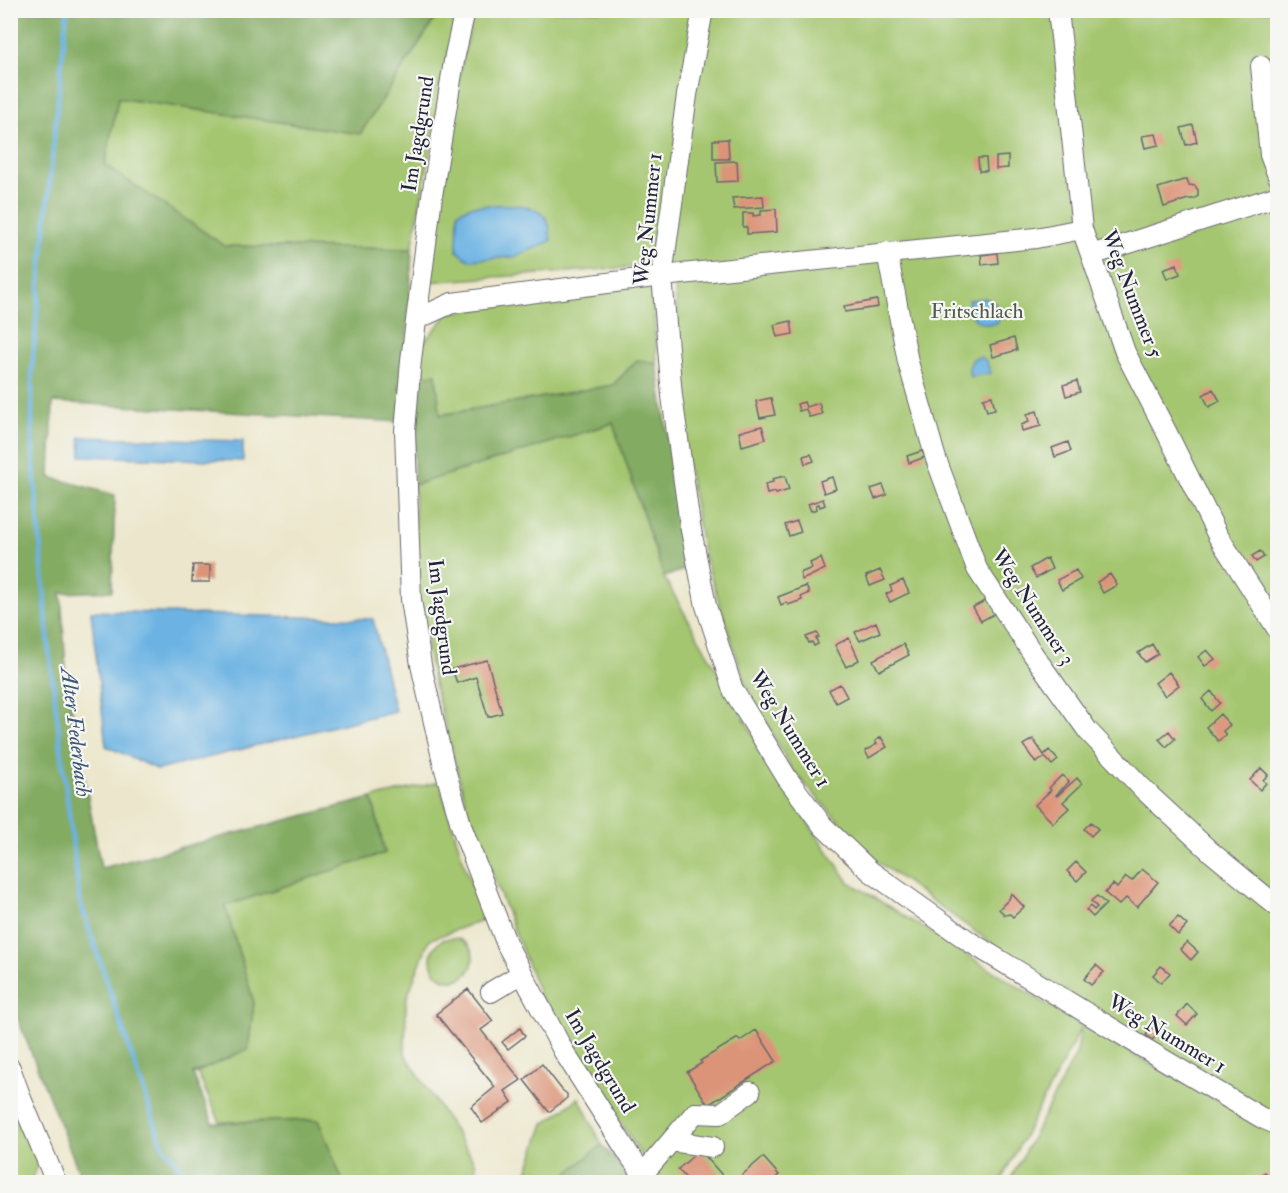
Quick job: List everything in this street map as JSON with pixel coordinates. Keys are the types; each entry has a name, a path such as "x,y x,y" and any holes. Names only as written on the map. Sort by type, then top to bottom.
{"street":[{"name":"Im Jagdgrund","path":"465,10 455,55 432,196 411,360 405,431 411,599 421,664 444,766 462,828 507,945 564,1052 646,1178"},
{"name":"Weg Nummer 1","path":"703,10 687,95 662,276 672,396 690,525 706,606 733,690 787,778 823,826 870,871 970,942 1144,1048 1262,1118 1278,1125"},
{"name":"Weg Nummer 5","path":"1058,10 1082,229 1125,352 1218,536 1278,630"},
{"path":"1261,66 1270,155 1278,176"},
{"path":"1091,255 1278,196"},
{"path":"417,319 452,303 662,276 1036,238 1082,229"},
{"name":"Weg Nummer 3","path":"887,252 917,394 936,459 977,569 1033,654 1088,731 1161,806 1211,852 1278,907"},
{"path":"491,992 521,974"},
{"path":"10,1068 56,1182"},
{"path":"646,1178 695,1113 720,1114 750,1092"},
{"path":"671,1142 712,1147"}],"green space":[{"path":"10,11 440,11 360,134 118,98 105,165 225,246 412,249 400,422 53,402 50,477 115,495 112,591 61,593 67,684 101,868 372,798 385,853 225,906 254,1003 248,1049 193,1074 213,1123 318,1120 343,1182 83,1182 11,1002"},
{"path":"440,11 456,11 412,249 225,246 105,166 118,98 360,134"},
{"name":"Fritschlach","path":"474,11 1277,11 1277,1120 1019,963 874,859 792,770 745,682 703,552 684,445 674,264 429,282 462,61"},
{"path":"643,284 653,293 657,364 637,360 613,385 439,415 414,376 422,344 449,313"},
{"path":"637,360 657,364 677,497 692,567 664,577 613,423 414,485 414,376 436,374 440,415 613,385"},
{"path":"613,423 664,577 783,787 849,882 1082,1026 1277,1133 1277,1182 1009,1182 1077,1052 1081,1028 1000,1182 662,1182 645,1161 540,996 469,815 435,688 417,599 414,485"},
{"path":"439,782 466,870 485,919 429,940 406,1000 405,1054 476,1164 475,1177 525,1178 544,1124 579,1098 602,1145 557,1182 343,1182 318,1120 220,1122 197,1072 248,1049 254,1003 225,906 385,853 372,798"},
{"path":"452,938 466,945 473,959 466,973 452,980 438,973 431,959 438,945"},
{"path":"10,1098 37,1158 32,1180 27,1182 11,1182"},
{"path":"602,1145 635,1182 557,1182"}],"water":[{"path":"513,205 534,209 548,222 551,241 514,257 469,260 457,251 458,212 471,206"},
{"path":"985,298 992,301 1000,310 997,323 980,322 970,312 969,300"},
{"path":"981,357 986,361 991,373 970,377 969,368 973,359"},
{"path":"80,437 243,441 243,461 81,456"},
{"path":"91,611 373,619 395,711 158,770 106,746"}],"building":[{"path":"1193,125 1197,142 1186,145 1181,128"},
{"path":"1156,134 1159,145 1145,148 1142,136"},
{"path":"728,139 729,159 713,159 713,140"},
{"path":"1008,156 1008,168 996,169 996,157"},
{"path":"978,158 986,158 987,171 979,171"},
{"path":"737,161 738,181 717,182 716,162"},
{"path":"1187,179 1189,185 1195,186 1198,190 1198,196 1164,207 1158,188"},
{"path":"763,196 764,207 734,209 732,198"},
{"path":"776,209 777,232 747,234 747,227 743,227 743,213 753,213 753,216 761,215 761,210"},
{"path":"997,253 998,263 982,265 981,255"},
{"path":"1177,264 1180,274 1167,279 1163,269"},
{"path":"877,300 878,307 845,312 844,306"},
{"path":"791,321 793,334 777,337 774,325"},
{"path":"1014,338 1017,350 993,357 990,345"},
{"path":"1077,381 1080,392 1066,396 1063,385"},
{"path":"1213,389 1220,401 1209,407 1203,395"},
{"path":"992,396 995,409 987,411 983,398"},
{"path":"771,398 775,415 760,418 756,401"},
{"path":"804,402 806,407 819,403 822,414 809,417 806,409 799,411 797,404"},
{"path":"1037,411 1041,426 1022,431 1021,425 1029,422 1027,414"},
{"path":"762,426 766,439 742,446 739,432"},
{"path":"1068,442 1071,451 1055,457 1052,448"},
{"path":"922,451 925,457 909,463 907,456"},
{"path":"811,454 814,461 805,464 803,456"},
{"path":"785,476 789,490 767,494 765,484 773,482 772,479"},
{"path":"832,477 836,489 824,493 820,481"},
{"path":"883,485 887,495 875,499 871,489"},
{"path":"823,499 825,505 820,507 819,504 816,505 817,509 811,511 808,504"},
{"path":"797,521 801,532 789,536 785,525"},
{"path":"1260,551 1264,557 1256,562 1252,556"},
{"path":"821,558 825,569 802,580 800,573 812,568 810,563"},
{"path":"1047,558 1052,569 1036,578 1030,568"},
{"path":"193,565 210,565 210,582 192,582"},
{"path":"880,570 885,580 870,586 866,576"},
{"path":"1076,570 1081,579 1062,590 1057,580"},
{"path":"1110,574 1117,585 1103,593 1097,582"},
{"path":"903,580 909,593 890,602 886,594 892,591 890,586"},
{"path":"806,586 809,593 801,597 802,600 781,605 778,597"},
{"path":"987,600 994,614 981,621 973,607"},
{"path":"876,622 880,632 860,641 855,632"},
{"path":"817,633 818,644 814,646 806,637"},
{"path":"849,638 859,660 846,667 835,645"},
{"path":"903,644 909,655 879,671 873,660"},
{"path":"1152,644 1158,654 1145,662 1138,653"},
{"path":"1207,650 1215,659 1205,666 1198,657"},
{"path":"487,660 502,713 488,717 476,677 457,683 452,669"},
{"path":"1169,672 1179,685 1165,696 1155,683"},
{"path":"840,684 847,697 836,703 829,690"},
{"path":"1211,691 1220,703 1211,711 1202,699"},
{"path":"1220,714 1230,725 1223,731 1226,735 1218,741 1206,727"},
{"path":"1169,731 1175,739 1166,747 1159,739"},
{"path":"881,737 887,747 869,758 865,751 877,744 875,741"},
{"path":"1033,739 1044,755 1049,750 1058,760 1052,765 1045,757 1036,763 1023,745"},
{"path":"1261,768 1268,775 1263,780 1266,783 1260,790 1250,780"},
{"path":"1062,775 1069,782 1057,796 1077,778 1082,784 1063,802 1069,808 1053,823 1035,805 1051,790 1049,788"},
{"path":"1091,822 1098,829 1091,836 1084,829"},
{"path":"1076,862 1086,872 1077,881 1067,871"},
{"path":"1142,869 1158,882 1137,907 1126,898 1119,905 1105,893 1113,884 1117,888 1126,877 1132,881"},
{"path":"1011,893 1024,907 1013,917 1010,914 1005,915 999,909 1009,899"},
{"path":"1097,896 1106,904 1093,917 1086,910 1090,906 1094,910 1097,907 1091,901"},
{"path":"1178,917 1187,925 1178,935 1169,926"},
{"path":"1187,942 1198,952 1191,960 1180,949"},
{"path":"1096,965 1104,972 1091,985 1084,979"},
{"path":"1161,966 1170,973 1161,983 1153,975"},
{"path":"468,989 493,1021 481,1030 521,1080 505,1091 512,1102 482,1123 471,1107 495,1087 436,1014"},
{"path":"1187,1004 1197,1014 1187,1025 1177,1016"},
{"path":"1154,1027 1160,1032 1152,1040 1146,1035"},
{"path":"520,1028 525,1036 508,1049 502,1042"},
{"path":"756,1030 776,1061 708,1105 687,1072 702,1063 700,1061 738,1038 740,1041"},
{"path":"542,1064 567,1094 567,1098 549,1112 524,1080"},
{"path":"1273,1101 1278,1104 1278,1110 1274,1114 1269,1110"},
{"path":"700,1150 728,1182 689,1182 678,1169"},
{"path":"763,1157 779,1175 771,1182 734,1182"},
{"path":"1265,1172 1273,1181 1251,1182"}],"waterway":[{"name":"Alter Federbach","path":"67,10 32,368 32,442 49,651 80,902 162,1145 192,1182"}]}
